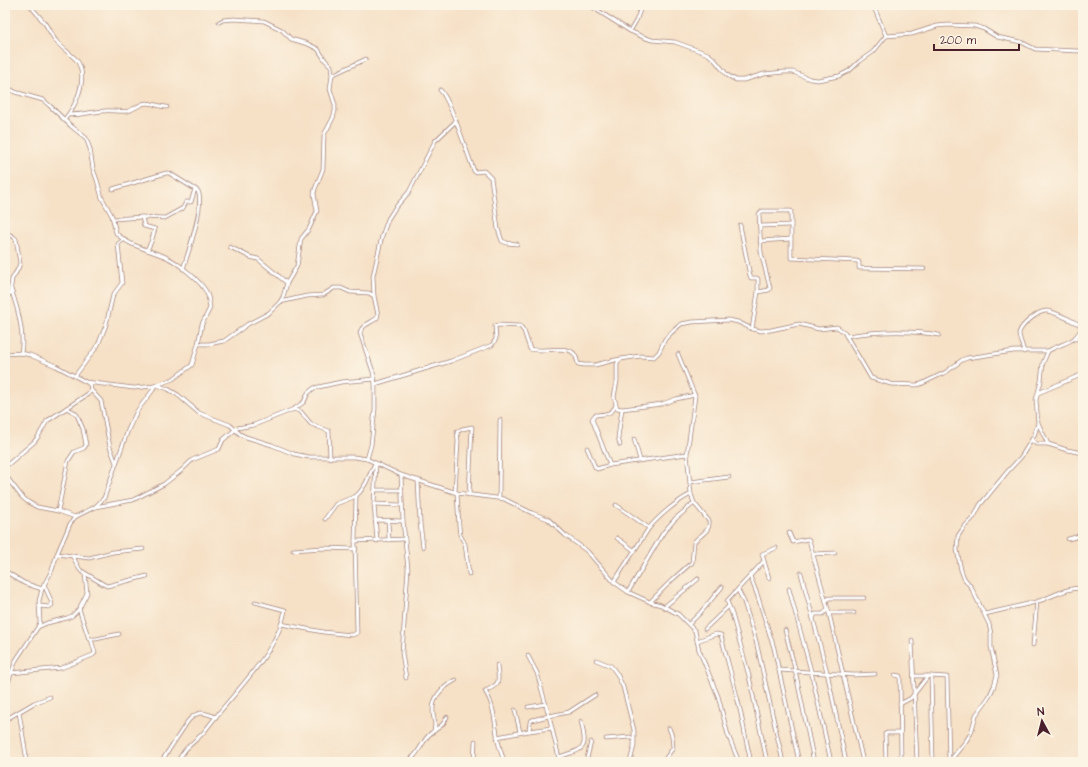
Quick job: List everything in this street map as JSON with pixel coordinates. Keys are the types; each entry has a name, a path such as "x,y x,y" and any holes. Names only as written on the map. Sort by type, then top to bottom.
{"street":[{"path":"30,5 46,25 55,40 78,63 81,73 81,87 68,115 64,120"},
{"path":"589,5 630,31 652,40 675,42 708,54 727,75 736,80 744,80 764,74 784,72 793,72 810,79 818,80 839,76 849,71 873,52 886,36 912,34 937,26 975,26 984,29 997,37 1021,42 1035,49 1078,51 1083,48"},
{"path":"630,31 642,5"},
{"path":"873,5 886,36"},
{"path":"198,344 209,344 224,341 248,324 269,313 280,302 287,283 297,266 301,239 317,211 314,194 323,169 324,135 333,118 335,110 330,89 332,75 331,66 318,49 308,44 294,41 282,30 264,21 223,20 219,22"},
{"path":"332,75 366,59"},
{"path":"5,86 15,92 43,100 88,141 96,180 102,198 110,211 116,233 147,250 167,257 183,269 207,293 210,308 202,324 192,365 173,379 156,385 134,388 86,382"},
{"path":"440,90 445,95 456,121 474,172 484,171 491,178 500,238 504,242 517,244"},
{"path":"68,115 80,115 101,111 128,111 143,103 167,107"},
{"path":"367,459 371,445 375,409 375,378 360,333 361,328 377,318 378,315 374,296 373,276 382,236 388,219 395,208 409,192 435,141 456,121"},
{"path":"113,189 170,173 198,191 200,194 200,203 183,269"},
{"path":"113,219 142,217 165,218 183,208 186,202 191,202 195,189"},
{"path":"758,292 767,291 770,288 762,258 760,241 760,212 790,210 792,258 857,261 859,262 860,268 924,269"},
{"path":"142,217 144,226 155,229 147,250"},
{"path":"740,225 750,276 751,278 758,279 758,292 752,329"},
{"path":"760,226 791,225"},
{"path":"5,231 9,235 15,237 20,257 18,269 12,279 11,289 21,330 23,344 21,353"},
{"path":"75,376 98,345 106,325 113,295 122,283 118,244 123,240 123,238"},
{"path":"760,241 791,239"},
{"path":"230,247 250,257 258,258 287,283"},
{"path":"280,302 307,296 323,296 334,288 341,288 350,292 369,293 374,296"},
{"path":"5,300 11,289"},
{"path":"1024,352 1019,336 1020,332 1037,313 1047,311 1083,325 1080,333 1075,339"},
{"path":"375,384 451,361 492,344 496,339 495,326 498,325 520,326 524,331 530,349 552,349 572,352 580,365 598,365 620,359 640,356 652,357 657,355 664,339 678,326 686,323 729,320 738,322 752,329 771,330 799,324 819,329 837,327 842,330 866,366 871,378 891,384 921,384 946,372 967,358 1002,353 1048,351 1075,339 1083,338"},
{"path":"846,336 880,331 910,331 939,335"},
{"path":"1048,351 1043,363 1036,409 1038,423 1048,444"},
{"path":"5,354 21,353 56,366 90,385 91,390 101,401 110,447 116,463"},
{"path":"650,602 690,564 692,560 694,542 709,527 709,521 694,503 691,494 687,454 693,419 695,395 678,354"},
{"path":"620,359 617,364 617,381 614,397 617,408 622,409 662,404 695,395"},
{"path":"1038,393 1083,374"},
{"path":"5,691 20,652 38,627 40,622 39,606 42,589 52,570 70,524 75,517 96,507 134,500 164,484 192,460 219,449 223,440 240,427 265,422 294,409 304,402 308,393 314,388 341,382 375,378"},
{"path":"156,385 168,389 178,395 199,413 230,425 246,437 294,454 309,457 367,459 401,475 456,492 469,495 499,497 548,519 562,533 587,551 614,582 628,592 678,614 695,631 699,650 718,696 720,709 730,742 739,762"},
{"path":"96,507 107,493 116,463 132,420 156,385"},
{"path":"5,467 34,442 47,421 88,394 91,390"},
{"path":"610,465 592,419 595,415 609,413 614,410 616,405"},
{"path":"58,511 68,461 74,452 84,448 86,445 84,429 77,415 66,408"},
{"path":"294,409 301,412 311,424 329,431 330,458"},
{"path":"620,445 618,437 622,409"},
{"path":"499,497 500,420"},
{"path":"949,762 971,733 976,715 989,697 996,680 996,670 991,647 991,629 971,587 962,574 957,550 958,536 964,527 974,517 980,505 1021,457 1032,440 1038,423"},
{"path":"469,495 472,427 462,428 457,432 456,492 460,535 464,544 469,574"},
{"path":"634,439 640,460"},
{"path":"1032,440 1036,444 1048,444 1067,450 1083,452"},
{"path":"587,448 596,468 640,460 666,458 687,454"},
{"path":"376,463 376,490 374,504 377,541"},
{"path":"325,520 336,504 356,496 366,483 376,463"},
{"path":"5,475 28,502 37,507 58,511 75,517"},
{"path":"401,475 403,521 408,569 402,653 406,678"},
{"path":"690,482 729,477"},
{"path":"418,480 420,523 423,547"},
{"path":"376,490 402,490"},
{"path":"614,582 655,521 677,503 691,494"},
{"path":"281,624 322,632 352,635 357,633 355,541 356,496"},
{"path":"628,592 663,533 675,519 694,503"},
{"path":"374,504 402,505"},
{"path":"616,505 649,528"},
{"path":"375,520 403,521"},
{"path":"388,520 389,540"},
{"path":"789,533 793,542 809,540 829,613 863,762"},
{"path":"1068,539 1083,533"},
{"path":"617,538 635,551"},
{"path":"355,541 405,539"},
{"path":"293,550 323,548 356,549"},
{"path":"769,578 763,562 762,554 776,548"},
{"path":"57,554 89,558 113,552 143,549"},
{"path":"813,554 835,552"},
{"path":"73,557 76,565 85,574 107,586 147,576"},
{"path":"763,562 727,602 749,676 767,762"},
{"path":"5,571 24,583 42,589"},
{"path":"801,573 827,672 846,762"},
{"path":"38,627 72,616 78,609 87,593 85,574"},
{"path":"750,576 764,614 779,670 799,762"},
{"path":"664,607 698,579"},
{"path":"39,606 49,607 52,605 52,601 47,594 44,584"},
{"path":"689,624 722,587"},
{"path":"789,588 811,671 831,762"},
{"path":"985,614 1054,596 1066,589 1083,588"},
{"path":"738,590 744,602 756,641 783,762"},
{"path":"826,601 829,598 864,598"},
{"path":"1033,645 1037,601"},
{"path":"178,762 184,750 199,737 271,648 285,610 255,602"},
{"path":"705,629 729,606"},
{"path":"11,673 53,670 95,653 91,639 87,635 78,609"},
{"path":"813,618 816,614 824,614 828,609"},
{"path":"829,613 854,613"},
{"path":"785,630 814,762"},
{"path":"91,639 119,634"},
{"path":"697,641 716,634 721,635 726,649 726,659 738,700 751,762"},
{"path":"912,640 917,762"},
{"path":"528,656 537,673 560,762"},
{"path":"596,660 611,666 620,681 634,728 634,746 630,762"},
{"path":"497,665 499,682 485,691 489,696 500,751 505,762"},
{"path":"779,670 875,674"},
{"path":"895,675 900,676 901,762"},
{"path":"914,676 947,677 949,762"},
{"path":"929,676 931,683 932,762"},
{"path":"900,704 910,700 929,676"},
{"path":"434,731 436,722 433,712 435,700 439,692 456,680"},
{"path":"922,684 931,683"},
{"path":"529,731 530,722 532,720 569,712 596,695"},
{"path":"5,720 50,697"},
{"path":"528,707 546,704"},
{"path":"515,710 520,732"},
{"path":"19,712 26,755 25,762"},
{"path":"161,762 188,721 194,715 204,713 216,717"},
{"path":"408,762 417,752 424,740 434,731 442,727 448,717"},
{"path":"559,757 575,752 585,743 580,721"},
{"path":"497,737 520,732 552,728"},
{"path":"663,762 673,748 672,736 669,728"},
{"path":"886,762 885,734 901,733"},
{"path":"606,739 630,737 633,739"},
{"path":"474,762 476,742"},
{"path":"586,762 591,742"}]}
